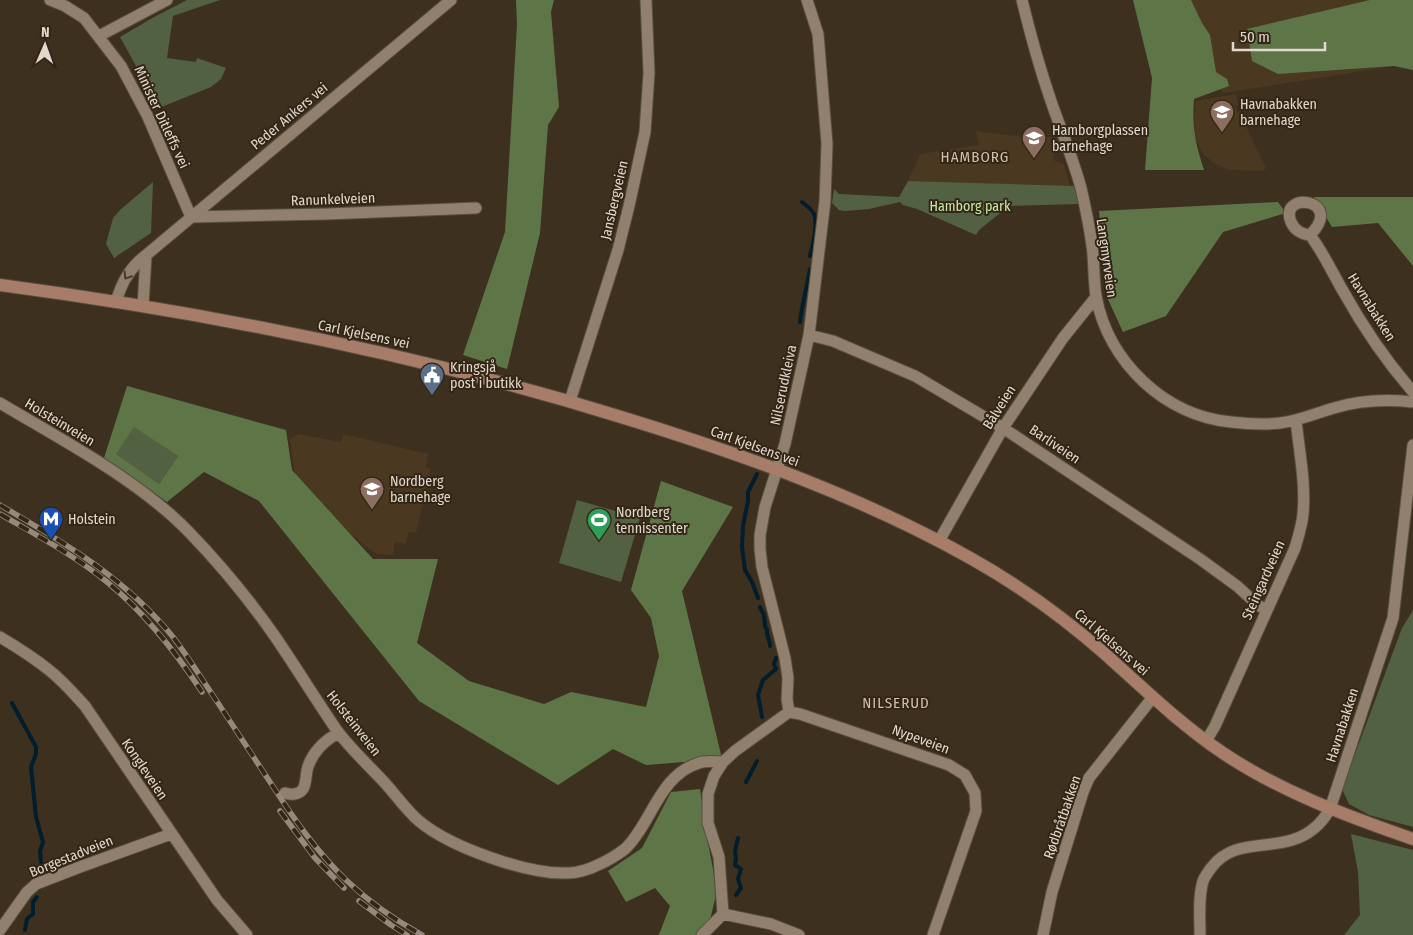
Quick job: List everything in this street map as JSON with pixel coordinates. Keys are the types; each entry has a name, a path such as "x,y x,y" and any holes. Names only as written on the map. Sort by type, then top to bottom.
{"main road":[{"name":"Carl Kjelsens vei","path":"0,285 220,319 351,345 570,401 685,436 777,470 848,498 939,541 999,574 1055,612 1190,729 1228,757 1271,782 1330,808 1413,839"}],"street":[{"name":"Minister Ditleffs vei","path":"50,0 65,6 84,18 121,66 148,116 191,217"},
{"path":"99,36 166,0"},
{"name":"Peder Ankers vei","path":"116,302 125,277 132,268 451,0"},
{"name":"Jansbergveien","path":"570,401 618,250 645,132 649,72 646,0"},
{"name":"Nilserudkleiva","path":"789,712 787,699 788,678 785,658 762,567 760,549 762,520 785,444 809,335 826,201 827,144 818,34 807,0"},
{"name":"Langmyrveien","path":"1022,0 1042,74 1081,189 1091,238 1096,297 1105,326 1129,367 1140,379 1166,400 1181,408 1214,420 1230,422 1267,425 1296,420 1336,407 1370,400 1413,402"},
{"name":"Ranunkelveien","path":"191,217 476,208"},
{"name":"Havnabakken","path":"1310,234 1372,338 1413,392"},
{"path":"142,306 146,256"},
{"name":"Bålveien","path":"939,541 1003,428 1063,338 1096,297"},
{"name":"Barliveien","path":"809,335 833,342 915,376 1003,428 1200,559 1237,586 1259,606 1266,609"},
{"name":"Holsteinveien","path":"0,404 116,473 185,528 220,565 266,625 339,732 410,812 420,822 438,834 477,852 505,862 541,870 568,873 588,870 610,860 626,848 671,781 684,770 700,762 723,762"},
{"name":"Steingardveien","path":"1206,741 1215,726 1295,548 1302,520 1304,493 1296,420"},
{"name":"Havnabakken","path":"1200,935 1201,891 1204,879 1216,861 1228,853 1241,848 1293,840 1315,828 1326,817 1330,808 1393,618 1413,445"},
{"name":"Kongleveien","path":"0,637 50,670 85,706 216,900 247,935"},
{"name":"Rødbråtbakken","path":"1043,935 1052,892 1089,778 1152,697"},
{"path":"702,935 723,914 719,857 708,823 707,808 708,794 714,776 723,762 789,712"},
{"name":"Nypeveien","path":"789,712 800,714 949,765 964,775 975,793 976,811 933,935"},
{"path":"285,793 300,792 312,758 329,737 339,732"},
{"name":"Borgestadveien","path":"0,930 27,892 36,884 80,866 171,834"},
{"path":"723,914 771,924 799,935"}],"shaded area":[{"path":"1174,0 1413,0 1394,66 1224,93 1195,71"},
{"name":"Havnabakken barnehage","path":"1236,94 1238,105 1235,106 1238,113 1240,112 1266,168 1263,171 1229,170 1215,164 1202,153 1196,139 1194,130 1195,101"},
{"path":"976,131 1023,137 1058,137 1053,160 1064,164 1070,186 908,181 920,154 979,145"},
{"name":"Nordberg barnehage","path":"299,434 341,442 343,434 428,454 426,467 431,468 416,533 409,532 406,544 395,542 393,555 377,554 297,488 290,439"}],"green space":[{"path":"187,0 220,0 173,16 167,58 196,62 197,58 226,68 221,79 211,87 159,108 120,37"},
{"path":"516,0 554,0 551,12 559,107 548,125 540,233 507,369 463,355 505,232 517,24"},
{"path":"1133,0 1191,0 1210,35 1216,72 1227,79 1229,86 1194,99 1193,118 1195,135 1204,170 1145,170 1152,78"},
{"path":"1370,0 1413,0 1413,70 1394,66 1278,74 1252,61 1247,29"},
{"name":"Hamborg park","path":"908,181 1074,186 1079,204 1009,206 979,230 976,235 917,209 903,205 900,202 869,209 845,211 839,210 832,203 834,189 839,194 899,197"},
{"path":"153,182 151,233 114,258 106,244 113,218"},
{"path":"1314,197 1413,197 1413,266 1378,223 1332,227"},
{"path":"1278,202 1286,213 1223,232 1166,316 1123,332 1106,295 1099,211"},
{"path":"127,386 286,430 292,470 373,559 438,559 417,643 469,681 544,704 571,692 646,707 659,656 651,618 631,590 661,481 733,507 682,591 722,759 646,765 613,749 558,785 419,701 259,501 204,472 167,502 104,458","holes":["134,427 178,456 159,484 116,454"]},
{"path":"134,426 178,456 159,484 115,454"},
{"name":"Nordberg tennissenter","path":"577,500 640,518 621,582 559,563"},
{"path":"1413,610 1413,827 1369,815 1349,804 1342,789 1402,628"},
{"path":"700,789 716,895 710,920 698,935 658,935 670,906 655,888 626,902 608,871 642,848 671,792"},
{"path":"1351,834 1413,850 1413,935 1344,935 1360,915 1358,872"}],"waterway":[{"path":"802,202 811,210 815,218 815,235 810,256"},
{"path":"800,322 810,269"},
{"path":"757,474 748,492 742,547 745,570 758,598"},
{"path":"760,607 764,615 770,646"},
{"path":"762,717 758,695 763,680 776,669 774,664 776,658"},
{"path":"12,703 36,747 36,754 31,767 36,817 43,842 40,851 41,862"},
{"path":"746,782 757,761"},
{"path":"736,895 741,888 738,879 741,869 735,865 735,851 738,838"},
{"path":"25,930 27,919 33,914 33,902 37,897"}],"railway":[{"path":"0,505 93,563 135,597 154,616 185,653 306,835 325,858 364,896 392,917 422,935"},
{"path":"0,514 81,563 121,594 159,633 202,692"},
{"path":"280,811 315,858 344,888"},
{"path":"359,901 407,935"}],"place":[{"name":"Havnabakken barnehage","path":"1222,133"},
{"name":"Hamborgplassen barnehage","path":"1034,159"},
{"name":"Kringsjå post i butikk","path":"432,396"},
{"name":"Nordberg barnehage","path":"372,510"},
{"name":"Holstein","path":"51,540"},
{"name":"Nordberg tennissenter","path":"599,541"}],"district":[{"name":"HAMBORG","path":"975,157"},
{"name":"NILSERUD","path":"896,703"}]}
